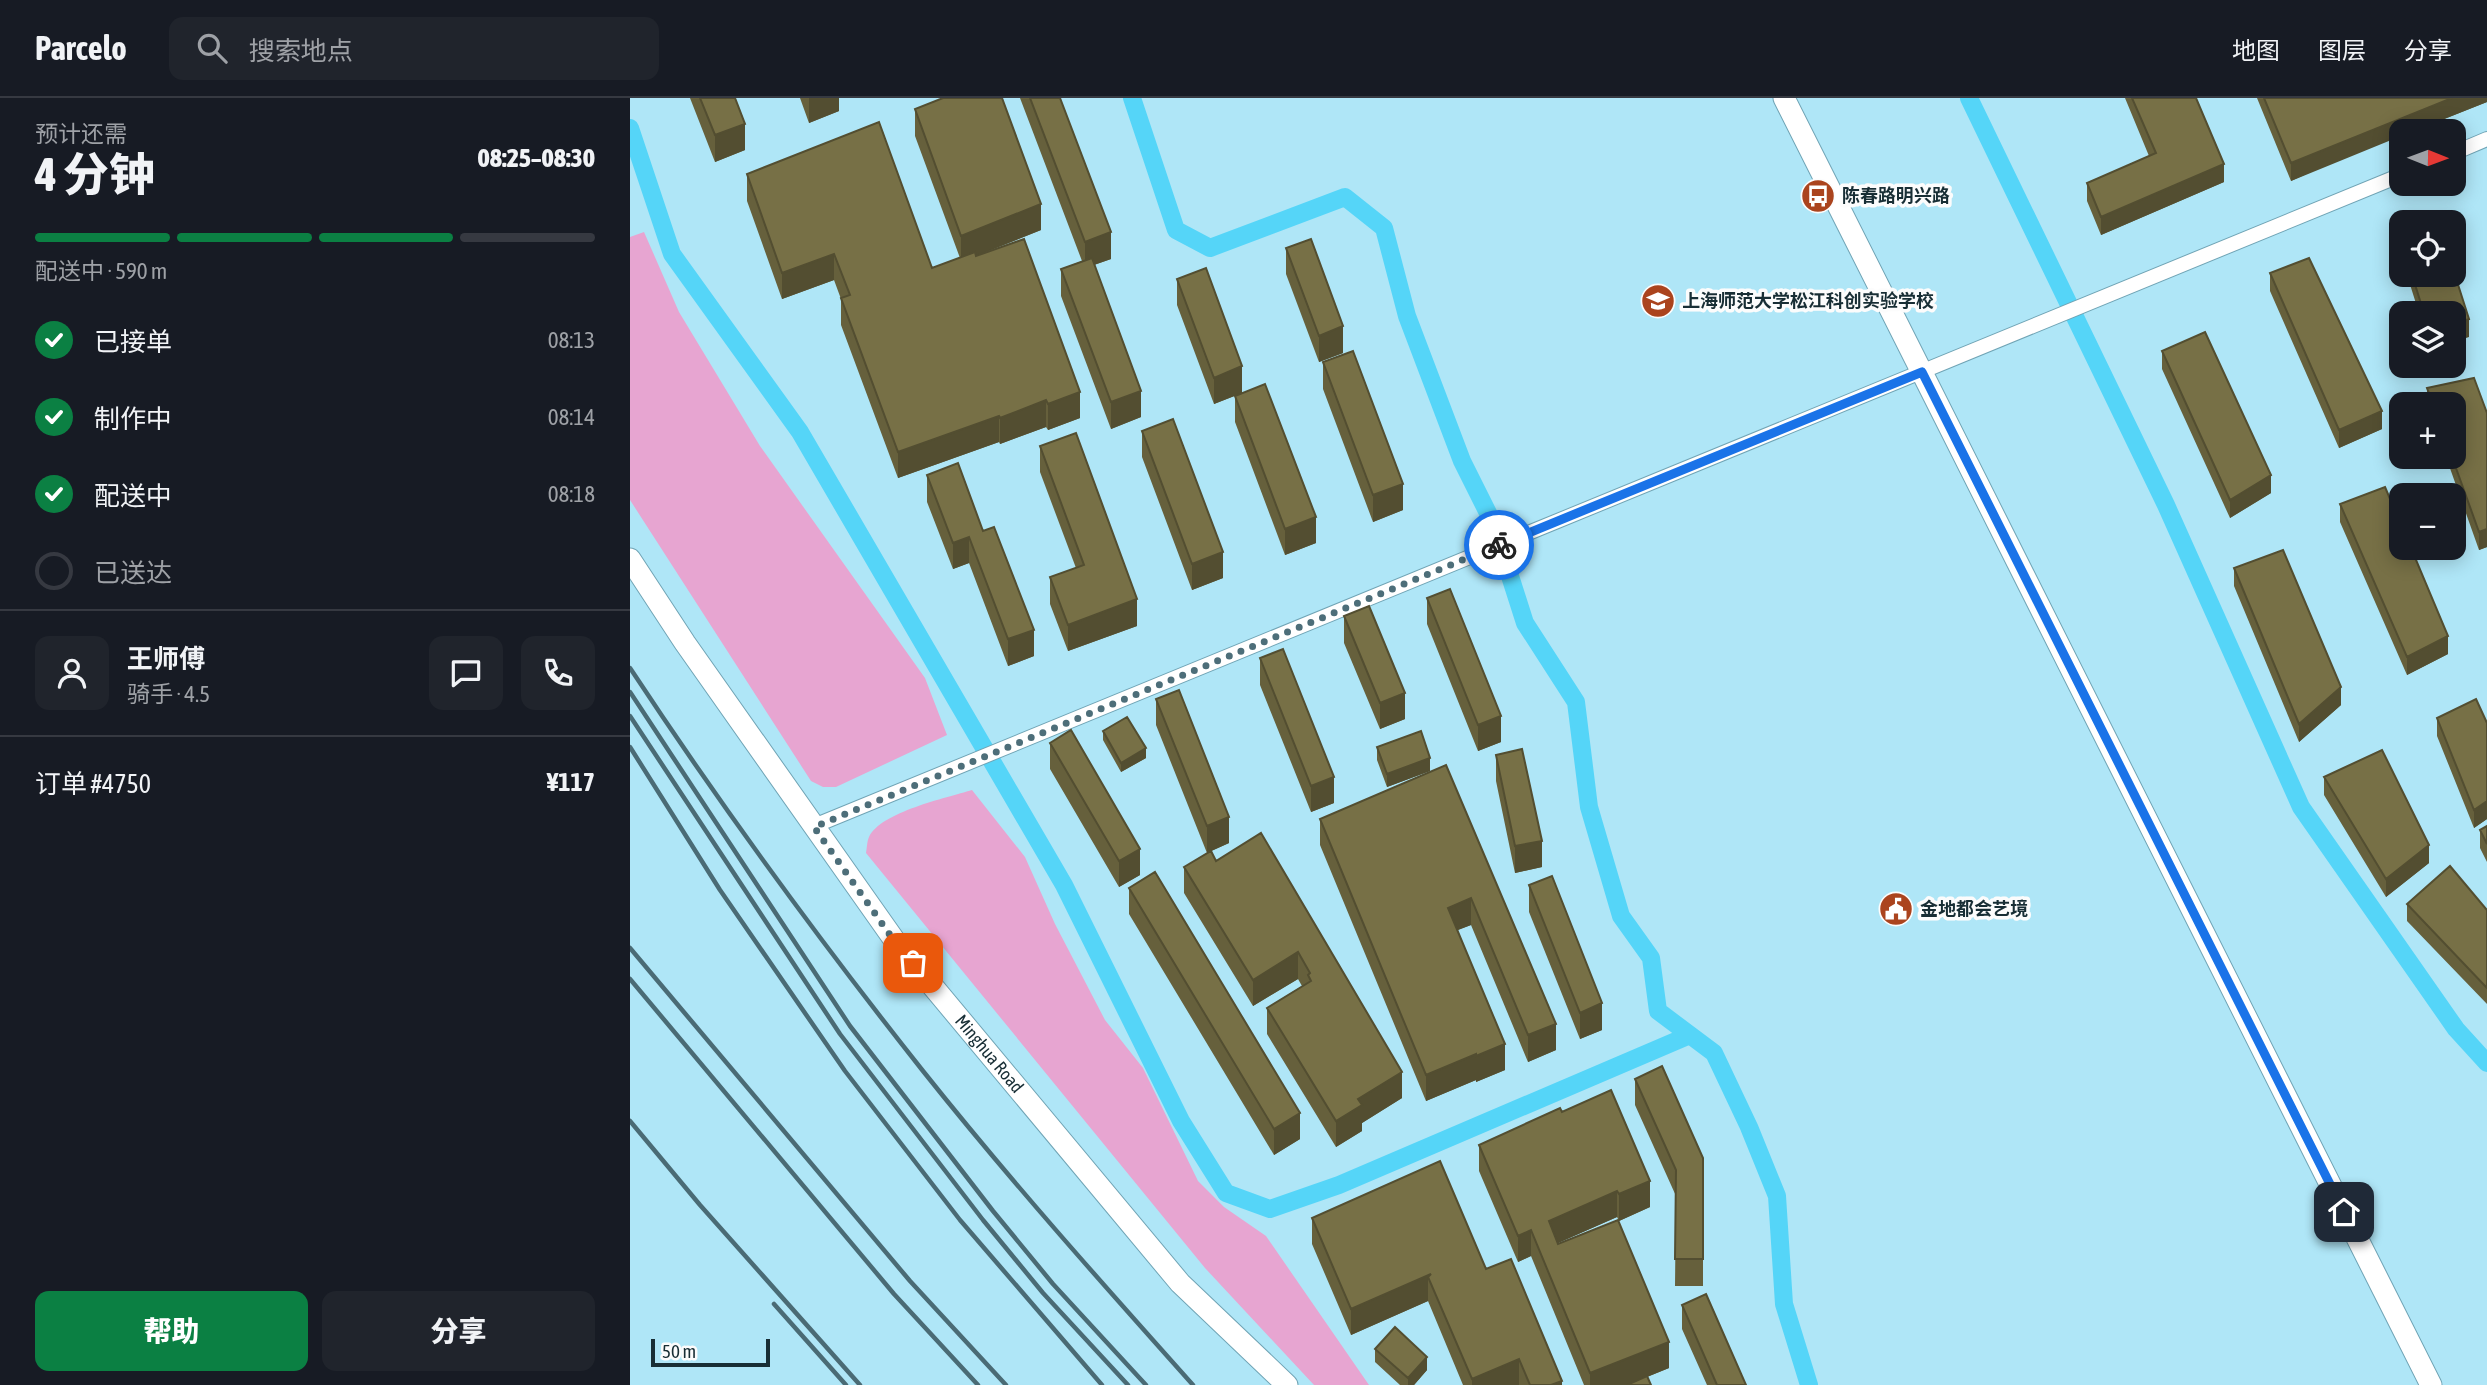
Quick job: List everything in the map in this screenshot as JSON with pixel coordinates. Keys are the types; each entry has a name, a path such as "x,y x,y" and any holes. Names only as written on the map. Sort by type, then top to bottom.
{"street":[{"path":"1784,98 2431,1385"},
{"path":"2466,148 2487,139"},
{"path":"814,827 2389,180"},
{"name":"Minghua Road","path":"630,559 685,643 895,942 1172,1272 1287,1385"}],"shaded area":[{"path":"644,232 679,312 760,446 925,678 947,735 836,787 823,787 811,781 630,500 630,237"},
{"path":"972,790 1025,857 1055,924 1105,1020 1143,1068 1198,1181 1224,1207 1266,1236 1369,1385 1314,1385 1205,1268 866,853 869,837 886,820 915,807"}],"building":[{"path":"700,98 735,98 745,124 715,135"},
{"path":"943,98 1002,98 1041,204 961,236 915,109"},
{"path":"1030,98 1060,98 1111,232 1085,242"},
{"path":"2132,98 2196,98 2224,164 2101,217 2087,183 2156,153"},
{"path":"2264,98 2452,98 2400,119 2389,119 2389,123 2291,163"},
{"path":"879,122 932,268 975,252 976,256 1024,239 1080,392 1048,404 1046,400 898,452 841,298 850,295 834,254 782,273 747,174"},
{"path":"1311,239 1343,326 1319,336 1286,248"},
{"path":"1092,258 1141,391 1111,402 1061,269"},
{"path":"2309,258 2382,411 2339,430 2270,273"},
{"path":"1206,268 1242,366 1214,378 1177,279"},
{"path":"2416,287 2459,287 2463,301 2420,301"},
{"path":"2205,332 2271,475 2230,500 2162,351"},
{"path":"1353,351 1403,484 1373,495 1323,362"},
{"path":"2474,378 2487,413 2487,529 2479,532 2466,496 2466,483 2461,483 2456,469 2466,469 2466,392 2428,392 2427,388"},
{"path":"1265,384 1316,517 1285,529 1235,396"},
{"path":"1173,419 1223,552 1192,564 1142,431"},
{"path":"1076,433 1137,599 1068,625 1050,577 1084,565 1040,446"},
{"path":"958,463 983,531 994,527 1034,630 1008,639 969,537 953,543 927,475"},
{"path":"2385,487 2389,496 2389,560 2416,560 2448,636 2407,657 2340,504"},
{"path":"2283,550 2341,687 2299,724 2234,568"},
{"path":"1450,589 1501,716 1478,725 1427,598"},
{"path":"1369,606 1405,693 1380,703 1344,616"},
{"path":"1283,649 1334,777 1311,786 1260,658"},
{"path":"1179,690 1229,817 1207,826 1156,699"},
{"path":"2476,699 2487,723 2487,801 2474,810 2437,718"},
{"path":"1127,717 1146,748 1121,763 1103,731"},
{"path":"1071,730 1140,849 1119,861 1050,743"},
{"path":"1421,731 1430,758 1387,774 1377,747"},
{"path":"1522,749 1542,841 1515,846 1496,755"},
{"path":"2382,750 2429,845 2386,879 2324,777"},
{"path":"1446,765 1556,1024 1528,1035 1471,898 1448,908 1505,1044 1426,1075 1320,819"},
{"path":"2487,826 2487,844 2480,830"},
{"path":"1261,833 1402,1072 1358,1099 1362,1105 1336,1121 1267,1008 1311,981 1308,975 1310,973 1298,952 1253,980 1184,867 1211,851 1216,861"},
{"path":"2450,866 2487,910 2487,988 2407,904"},
{"path":"1155,872 1300,1113 1274,1129 1129,888"},
{"path":"1552,876 1602,1003 1580,1013 1529,885"},
{"path":"1662,1066 1703,1158 1703,1259 1675,1259 1676,1170 1635,1079"},
{"path":"1611,1090 1650,1181 1619,1194 1617,1191 1549,1221 1558,1244 1618,1220 1669,1342 1590,1373 1531,1230 1518,1236 1479,1145 1560,1108 1562,1112"},
{"path":"1440,1161 1486,1269 1511,1259 1562,1381 1551,1385 1530,1385 1519,1359 1472,1379 1428,1277 1431,1274 1351,1309 1312,1218"},
{"path":"1706,1294 1746,1385 1717,1385 1682,1305"},
{"path":"1395,1327 1427,1357 1408,1378 1375,1349"},
{"path":"1647,1376 1651,1385 1627,1385"}],"waterway":[{"path":"1132,98 1176,230 1210,248 1345,197 1384,228 1407,316 1462,461 1493,523 1525,623 1576,702 1589,807 1621,916 1651,958 1658,1011 1714,1053 1749,1127 1777,1196 1784,1304 1809,1385"},
{"path":"1969,98 2166,505 2301,807 2456,1029 2487,1063"},
{"path":"630,128 672,254 800,432 1064,885 1181,1121 1226,1193 1270,1209 1339,1185 1690,1035"}],"railway":[{"path":"630,668 772,872 923,1071 1022,1191 1193,1385"},
{"path":"630,692 850,1026 1053,1284 1146,1385"},
{"path":"630,716 840,1034 983,1220 1043,1293 1128,1385"},
{"path":"630,747 720,890 845,1071 960,1220 1102,1385"},
{"path":"630,948 910,1281 1006,1385"},
{"path":"630,979 894,1294 978,1385"},
{"path":"630,1121 700,1205 860,1385"},
{"path":"774,1304 846,1385"}],"way so far":[{"path":"913,963 895,942 814,827 1499,545"}],"place":[{"name":"陈春路明兴路","path":"1818,196"},
{"name":"上海师范大学松江科创实验学校","path":"1658,301"},
{"name":"金地都会艺境","path":"1896,909"}],"route":[{"path":"1499,545 1922,372 2344,1212"}]}
